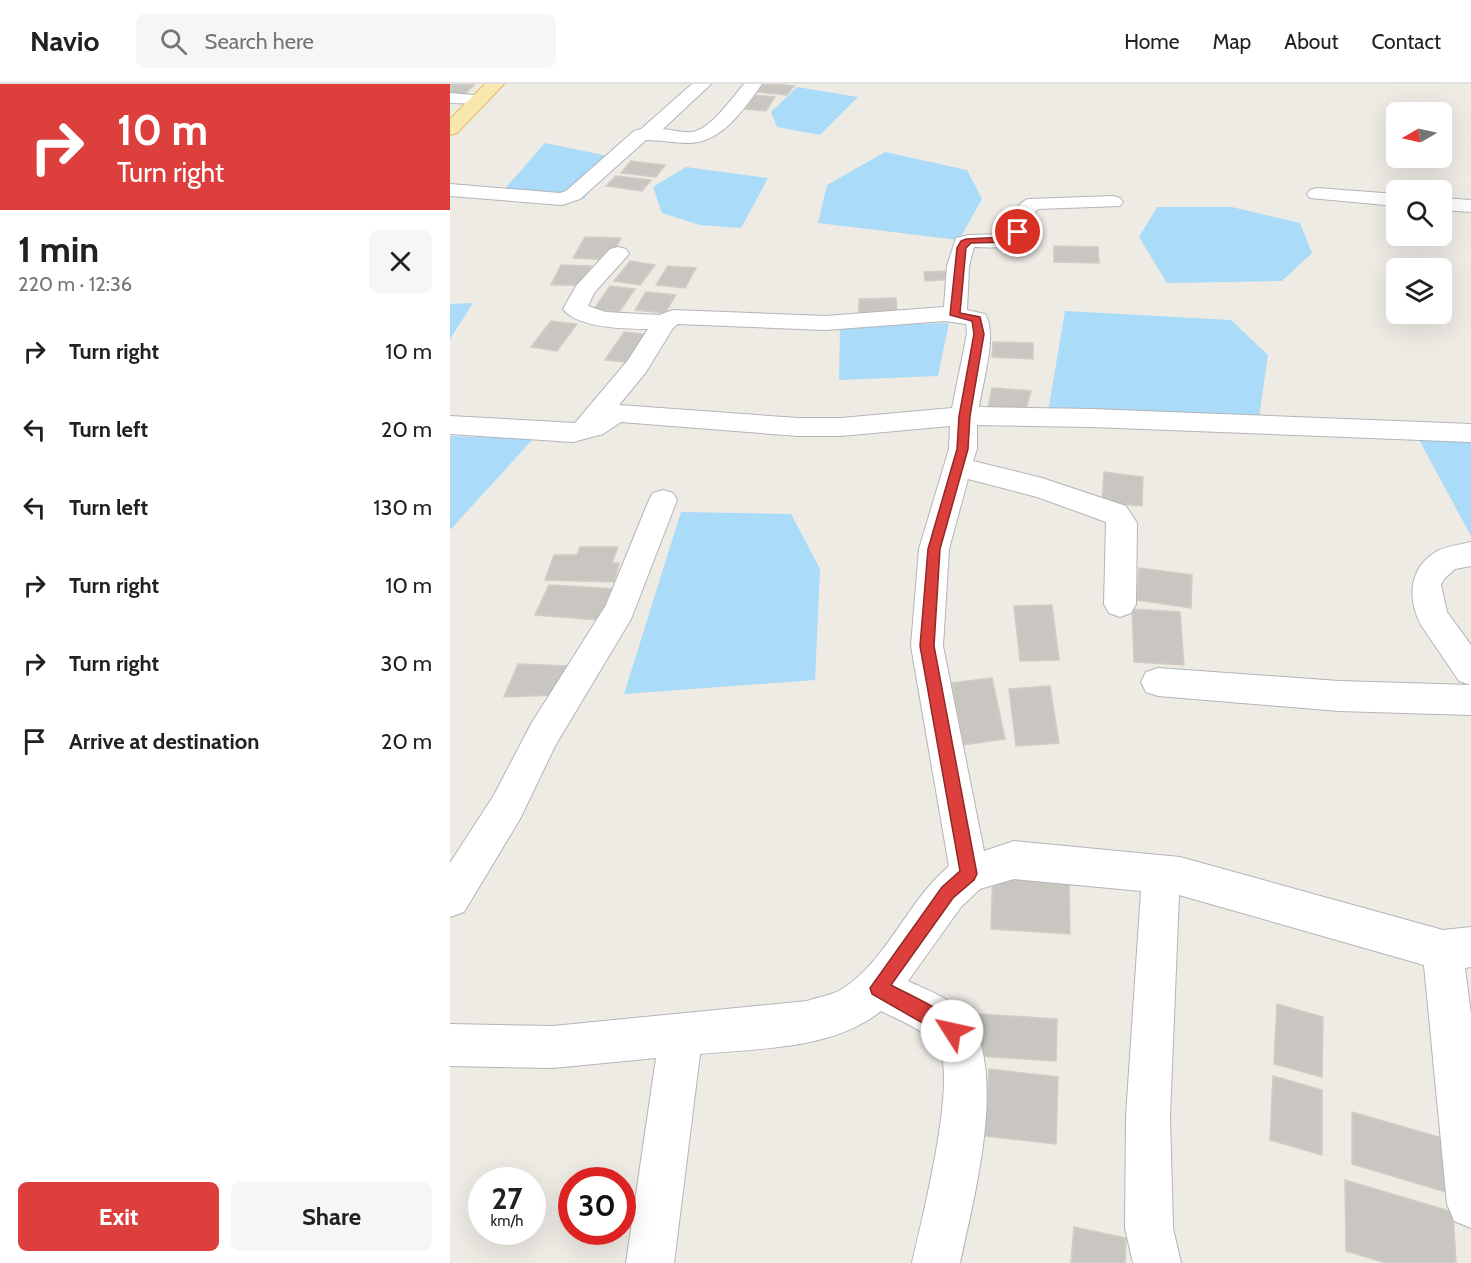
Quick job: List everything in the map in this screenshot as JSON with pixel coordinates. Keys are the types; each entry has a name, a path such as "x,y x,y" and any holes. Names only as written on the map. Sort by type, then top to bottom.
{"main road":[{"path":"450,129 495,84"}],"street":[{"path":"647,134 702,84"},
{"path":"450,190 562,199 579,191 641,135 690,138 706,135 725,118 753,84"},
{"path":"450,98 479,100"},
{"path":"1317,194 1386,199"},
{"path":"955,315 958,266 964,243 1009,240 1014,237 1024,210 1028,205 1035,203 1113,202"},
{"path":"1452,205 1471,206"},
{"path":"618,254 584,291 575,309 582,314 596,317 664,323"},
{"path":"583,430 637,366 664,323 673,317 683,315 825,323 955,315 976,319 979,334 964,416 963,449 934,549 927,646 969,874"},
{"path":"450,425 573,433 594,428 612,415 621,413 798,427 841,428 964,416 1092,418 1471,433"},
{"path":"958,467 1042,488 1116,514 1122,523 1120,604"},
{"path":"450,897 507,807 543,735 620,610 663,501"},
{"path":"1471,554 1446,560 1432,572 1426,585 1432,616 1471,671"},
{"path":"1158,682 1339,696 1471,700"},
{"path":"450,1045 553,1047 807,1022 852,1008 878,988 947,892 969,874 1014,860 1180,876 1457,949 1471,1204"},
{"path":"1157,1263 1149,1228 1148,1116 1161,874"},
{"path":"878,988 931,1016 952,1031 961,1046 966,1079 965,1114 936,1263"},
{"path":"650,1263 681,1034"}],"water":[{"path":"797,87 858,97 820,135 777,127 771,112"},
{"path":"545,143 613,157 584,199 502,192"},
{"path":"885,152 967,170 982,199 959,240 818,223 827,185"},
{"path":"686,167 768,178 741,228 700,225 662,213 653,187"},
{"path":"1157,207 1232,207 1300,223 1312,253 1282,281 1167,283 1139,237"},
{"path":"473,303 450,339 450,304"},
{"path":"1065,311 1231,320 1268,355 1257,432 1048,412"},
{"path":"949,323 938,376 839,380 840,326"},
{"path":"1416,434 1471,436 1471,536"},
{"path":"450,436 533,439 450,530"},
{"path":"681,512 791,514 820,569 815,680 624,694"}],"building":[{"path":"451,84 475,84 462,97 450,96"},
{"path":"764,84 794,86 787,95 758,92"},
{"path":"754,95 775,97 766,111 745,109"},
{"path":"631,161 665,165 656,177 621,173"},
{"path":"616,176 651,180 642,191 606,186"},
{"path":"585,237 621,238 610,260 573,258"},
{"path":"1054,246 1098,247 1099,263 1054,262"},
{"path":"630,261 655,265 640,285 614,281"},
{"path":"561,265 591,266 581,285 551,285"},
{"path":"668,266 696,268 685,288 656,285"},
{"path":"953,271 954,279 925,281 924,272"},
{"path":"610,286 635,289 619,312 594,309"},
{"path":"646,292 676,295 665,313 635,310"},
{"path":"896,298 897,316 859,318 859,299"},
{"path":"551,321 577,324 557,351 531,347"},
{"path":"624,332 651,335 633,363 605,360"},
{"path":"993,342 1033,343 1033,359 992,357"},
{"path":"992,388 1031,391 1025,413 987,412"},
{"path":"1104,472 1143,477 1142,506 1102,502"},
{"path":"580,547 618,547 612,563 619,563 614,582 545,580 554,555 577,555"},
{"path":"1139,568 1192,575 1191,608 1137,600"},
{"path":"549,585 616,589 600,620 535,615"},
{"path":"1052,605 1059,660 1020,661 1014,606"},
{"path":"1132,609 1180,612 1184,665 1134,662"},
{"path":"518,664 568,666 556,695 504,697"},
{"path":"992,678 1005,739 963,745 952,683"},
{"path":"1050,686 1059,743 1016,746 1009,689"},
{"path":"993,870 1069,874 1070,934 991,929"},
{"path":"1277,1004 1323,1017 1322,1077 1274,1064"},
{"path":"979,1014 1057,1019 1056,1061 977,1056"},
{"path":"989,1069 1058,1077 1056,1144 985,1136"},
{"path":"1273,1076 1322,1090 1322,1155 1270,1140"},
{"path":"1352,1112 1446,1139 1449,1193 1352,1164"},
{"path":"1345,1180 1453,1212 1456,1263 1386,1263 1346,1251"},
{"path":"1074,1227 1126,1238 1125,1263 1071,1263"}],"route":[{"path":"952,1031 931,1016 878,988 947,892 969,874 927,646 928,604 934,549 963,449 964,416 979,334 976,319 955,315 961,248 969,241 1009,240 1018,232"}]}
